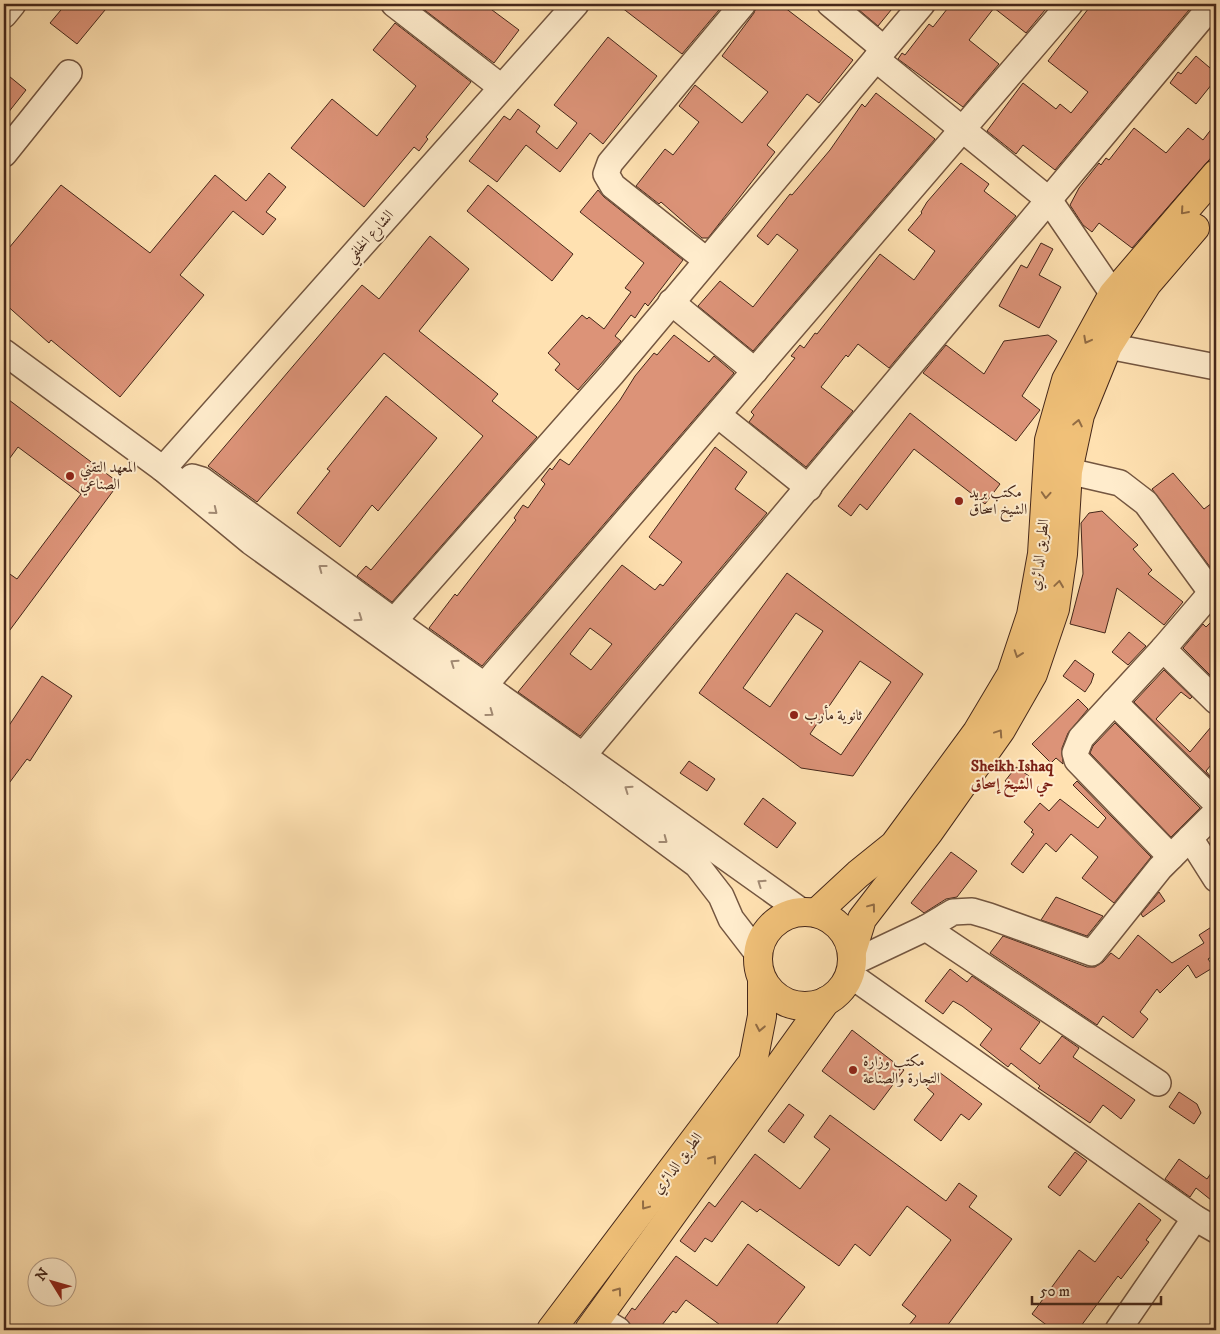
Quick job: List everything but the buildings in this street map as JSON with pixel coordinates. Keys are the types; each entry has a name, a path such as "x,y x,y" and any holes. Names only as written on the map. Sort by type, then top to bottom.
{"main road":[{"name":"الطريق الدائري","path":"808,912 894,845 977,732 1011,675 1031,616 1042,554 1049,440 1066,380 1113,294 1216,174"},
{"name":"الطريق الدائري","path":"851,963 862,919 929,832 1001,730 1033,674 1055,609 1063,554 1068,471 1080,415 1108,346 1147,284 1216,202"},
{"path":"808,912 826,916 843,930 851,963 836,994 826,1001 802,1006 790,1004 778,998 760,967 767,930 788,914 808,912"},
{"name":"الطريق الدائري","path":"551,1330 753,1062 762,1016 760,967"},
{"name":"الطريق الدائري","path":"602,1326 826,1001"}],"street":[{"path":"4,15 13,4"},
{"path":"394,4 501,87"},
{"name":"الشارع الخلفي","path":"163,469 576,4"},
{"path":"706,260 613,186 606,174 610,162 743,4"},
{"path":"830,4 880,54 962,129 1049,200 1113,294"},
{"path":"389,628 612,374 922,4"},
{"path":"485,685 1070,4"},
{"path":"576,763 809,488 1212,4"},
{"path":"4,154 69,73"},
{"path":"671,302 755,371"},
{"path":"1108,346 1216,367"},
{"path":"4,354 163,469 257,533 576,763 808,912"},
{"path":"718,415 809,488"},
{"path":"1068,471 1120,483 1146,503 1214,596 1081,738 1075,752 1077,760 1171,857"},
{"path":"389,628 485,685 697,865 721,896 731,919 760,967"},
{"path":"1164,649 1216,701"},
{"path":"1114,702 1216,803"},
{"path":"1118,1330 1206,1224 851,963 926,928 953,912 972,912 1092,953 1171,857 1216,812"},
{"path":"1190,838 1216,879"},
{"path":"926,928 1158,1083"}],"place":[{"name":"المعهد التقني الصناعي","path":"70,476"},
{"name":"مكتب بريد الشيخ اسحاق","path":"959,501"},
{"name":"ثانوية مأرب","path":"794,715"},
{"name":"مكتب وزارة التجارة والصناعة","path":"853,1070"}],"district":[{"name":"Sheikh Ishaq حي الشيخ إسحاق","path":"1012,774"}]}
